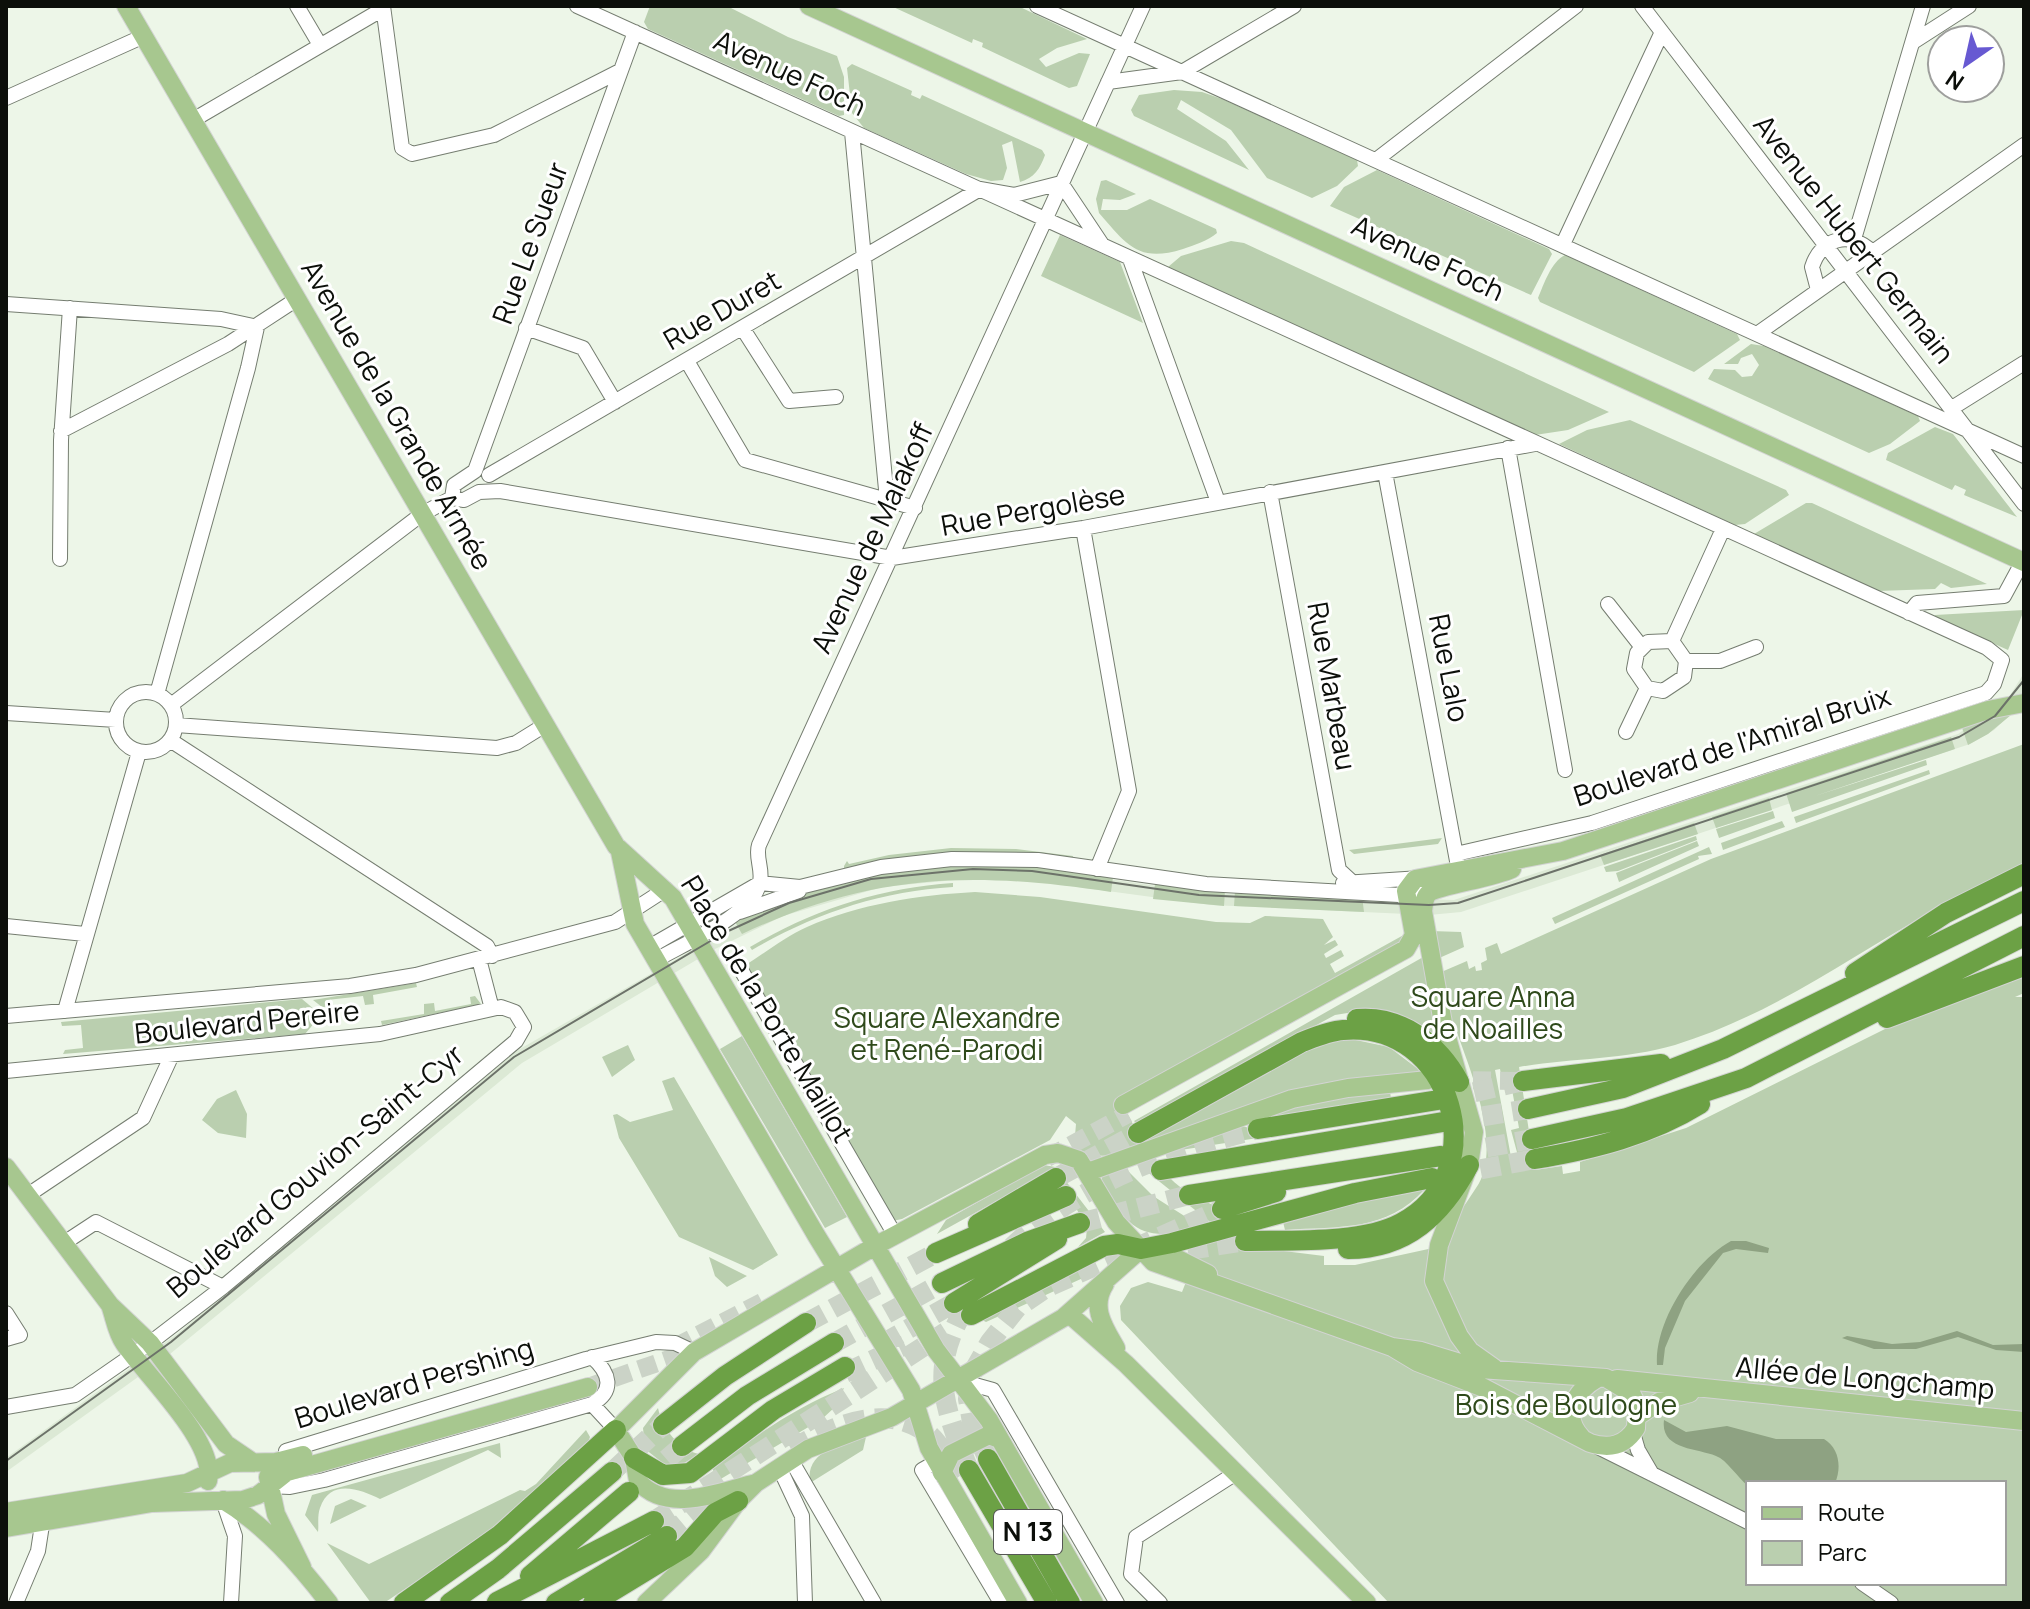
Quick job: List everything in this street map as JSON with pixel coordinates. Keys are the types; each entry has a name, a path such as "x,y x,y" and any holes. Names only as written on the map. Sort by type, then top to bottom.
{"highway":[{"path":"1788,1017 1946,913 2024,874"},
{"path":"1528,1109 1623,1088 1723,1049 2024,901"},
{"path":"1534,1149 1746,1078 2024,936"},
{"path":"1804,1050 2024,966"},
{"path":"1143,1142 1302,1042 1348,1020 1388,1021 1428,1043 1447,1063 1459,1082"},
{"path":"1245,1241 1366,1234 1402,1222 1437,1188 1452,1150 1453,1113 1445,1089 1427,1063 1410,1048 1387,1036 1357,1029 1330,1032 1302,1042"},
{"path":"1523,1081 1632,1069 1723,1049"},
{"path":"1258,1129 1438,1100"},
{"path":"1161,1170 1443,1122"},
{"path":"1189,1195 1441,1156"},
{"path":"1268,1241 1351,1249 1398,1241 1437,1212 1469,1165"},
{"path":"1222,1209 1343,1172"},
{"path":"964,1238 984,1217 1056,1178"},
{"path":"971,1315 1104,1246 1118,1244 1141,1249 1355,1193 1432,1178"},
{"path":"936,1253 964,1238 1066,1196"},
{"path":"942,1283 1027,1242 1080,1223 1026,1261 954,1303"},
{"path":"663,1425 725,1376 806,1323"},
{"path":"682,1446 747,1396 834,1343"},
{"path":"634,1458 660,1474 690,1473 799,1393 845,1370"},
{"path":"404,1603 500,1535 616,1430"},
{"name":"N 13","path":"988,1459 1070,1603"},
{"name":"N 13","path":"946,1466 998,1522 1047,1603"},
{"path":"450,1603 508,1561 612,1472"},
{"path":"496,1602 629,1492"},
{"path":"593,1603 685,1547 715,1513 738,1501"},
{"path":"496,1602 661,1529 556,1603"}],"main road":[{"name":"Avenue de la Grande Armée","path":"126,6 620,852"},
{"name":"Avenue Foch","path":"809,6 2024,560"},
{"name":"Boulevard de l'Amiral Bruix","path":"1426,884 1489,879 1539,857 1988,710 2023,703"},
{"name":"Place de la Porte Maillot","path":"620,852 666,889 692,930 875,1246 955,1379 985,1414 1091,1597"},
{"path":"620,852 630,912 652,954 911,1390 913,1405 1018,1603"},
{"name":"Boulevard de l'Amiral Bruix","path":"1426,884 1451,873 1539,857"},
{"path":"1426,933 1419,952 1125,1109 1406,949 1414,935 1406,894 1408,884 1426,884 1426,933 1443,1023 1474,1132 1469,1165 1439,1245 1435,1286 1446,1313 1470,1351 1485,1363 1504,1370"},
{"path":"1088,1172 1143,1142 1266,1106 1348,1088 1428,1080"},
{"path":"756,1483 708,1495 666,1499 649,1492 638,1481 634,1458 616,1430 694,1352 875,1246 1045,1155 1071,1156 1088,1172 1116,1222 1153,1262 1392,1347 1417,1362 1484,1388 1587,1442 1610,1447 1636,1425 1631,1393 1622,1384 1602,1378 1582,1389 1572,1405 1574,1428 1587,1442"},
{"path":"6,1167 110,1305 155,1350 226,1444 267,1472 276,1514 302,1567"},
{"path":"646,1603 701,1551 738,1501 756,1483 821,1443 878,1424 1069,1314 1141,1249"},
{"path":"1111,1278 1097,1299 1097,1308 1126,1364"},
{"path":"110,1305 119,1333 133,1355 191,1429 210,1474 209,1487 223,1501 244,1513 302,1567 329,1603"},
{"path":"1069,1314 1126,1364 1367,1603"},
{"name":"Allée de Longchamp","path":"1392,1347 1421,1351 1470,1367 2024,1421"},
{"name":"Boulevard Pershing","path":"44,1514 187,1483 230,1463 284,1461 588,1389"},
{"name":"Boulevard Pershing","path":"12,1519 152,1503 223,1501 258,1495 287,1472 588,1389"},
{"name":"Allée de Longchamp","path":"1636,1425 1659,1402 1701,1390"},
{"path":"946,1466 951,1454 989,1435 997,1438"}],"street":[{"path":"297,6 320,45"},
{"name":"Avenue Foch","path":"577,6 1994,651 2002,660"},
{"path":"1037,6 2024,456"},
{"name":"Avenue de Malakoff","path":"760,883 759,845 1143,6"},
{"path":"1376,160 1576,6"},
{"name":"Avenue Hubert Germain","path":"1642,6 2024,504"},
{"path":"1854,239 1923,6"},
{"path":"1913,42 1969,6"},
{"path":"193,120 383,7 402,148 412,154 494,135 620,71"},
{"path":"1108,82 1182,72 1286,8"},
{"name":"Rue Le Sueur","path":"477,474 526,328 635,32"},
{"path":"1563,244 1662,32"},
{"path":"6,98 144,36"},
{"path":"852,132 887,500"},
{"path":"1757,334 2024,145"},
{"name":"Avenue Foch","path":"980,189 1014,195 1061,183 1102,245"},
{"name":"Rue Duret","path":"477,474 615,402 980,189"},
{"path":"1818,290 1812,267 1825,244 1839,239 1854,239 1872,252"},
{"path":"1130,259 1218,502"},
{"path":"61,431 257,327 297,299"},
{"path":"6,304 221,319 257,327"},
{"path":"60,559 61,431 70,308"},
{"path":"157,694 250,364 257,327"},
{"path":"526,328 583,348 615,402"},
{"path":"743,329 789,401 836,397"},
{"path":"687,361 745,460 915,508"},
{"path":"1952,408 2024,363"},
{"name":"Rue Pergolèse","path":"485,492 892,558 1083,528 1535,444"},
{"path":"1508,448 1565,770"},
{"name":"Rue Lalo","path":"1385,472 1456,854 1456,864 1451,873"},
{"path":"171,705 422,514 452,498 464,500 485,492 477,474 454,485 452,498"},
{"name":"Rue Marbeau","path":"1270,492 1339,870 1352,882"},
{"path":"1083,528 1129,791 1097,869"},
{"path":"1672,641 1723,529"},
{"name":"Avenue Foch","path":"1909,613 1917,603 2004,596 2024,560"},
{"path":"1608,604 1641,646"},
{"path":"1656,639 1672,641 1686,661 1684,677 1672,689 1647,688 1634,669 1641,646 1656,639"},
{"path":"1686,661 1720,661 1756,647"},
{"name":"Boulevard de l'Amiral Bruix","path":"1456,854 1592,823 1986,693 1994,684 2002,660"},
{"path":"1626,732 1647,688"},
{"path":"146,692 157,694 171,705 176,725 170,740 157,750 139,752 122,740 116,720 129,697 146,692"},
{"path":"6,713 116,720"},
{"path":"176,725 497,748 516,743 545,725"},
{"path":"170,740 487,946 485,957 492,1009"},
{"path":"65,1011 139,752"},
{"name":"Boulevard de l'Amiral Bruix","path":"652,954 760,883 800,887 896,864 965,858 1038,860 1206,884 1406,894"},
{"name":"Boulevard de l'Amiral Bruix","path":"692,930 826,880"},
{"name":"Boulevard de l'Amiral Bruix","path":"1295,887 1352,882 1426,884"},
{"name":"Boulevard de l'Amiral Bruix","path":"735,914 750,901 760,883"},
{"name":"Boulevard Pereire","path":"6,1016 350,986 416,975 615,922 666,889"},
{"path":"6,926 85,934"},
{"name":"Place de la Porte Maillot","path":"737,963 895,1235"},
{"name":"Boulevard Pereire","path":"6,1071 380,1034 492,1009"},
{"name":"Boulevard Gouvion-Saint-Cyr","path":"6,1407 75,1395 133,1355 155,1350 223,1287 523,1034 523,1024 508,1009 492,1009"},
{"path":"28,1195 143,1118 171,1057"},
{"path":"64,1243 96,1222 223,1287"},
{"path":"6,1313 20,1335 6,1339"},
{"name":"Boulevard Pershing","path":"251,1461 592,1357 662,1341 694,1352"},
{"path":"588,1389 602,1396 608,1382 604,1369 592,1357"},
{"path":"955,1379 993,1390 1117,1603"},
{"path":"588,1389 616,1430"},
{"path":"1636,1425 1638,1450 1653,1474"},
{"path":"1587,1442 1746,1521"},
{"path":"786,1465 814,1501 874,1603"},
{"path":"786,1465 800,1511 805,1603"},
{"path":"946,1466 922,1470 1001,1603"},
{"path":"1131,1574 1136,1537 1236,1473"},
{"path":"223,1501 235,1536 231,1603"},
{"path":"800,1511 814,1501"},
{"path":"16,1603 38,1551 44,1514"},
{"path":"1091,1597 1131,1574"},
{"path":"1131,1574 1160,1603"},
{"path":"1865,1585 1891,1603"}],"shaded area":[{"path":"2024,673 2024,698 2016,709 1994,730 1970,744 1461,912 1429,915 1211,905 1041,882 976,878 882,887 783,916 715,949 522,1063 170,1354 6,1472 6,1458 177,1334 513,1053 753,915 821,889 1041,869 1204,893 1454,900 1958,734 2009,697"},
{"path":"1731,1241 1746,1241 1769,1248 1768,1253 1736,1249 1723,1253 1685,1301 1665,1348 1663,1365 1657,1365 1662,1330 1679,1294 1703,1263"},
{"path":"1957,1331 1993,1345 2024,1344 2024,1352 1996,1350 1958,1337 1916,1349 1874,1349 1842,1338 1847,1336 1892,1344 1920,1342"},
{"path":"1664,1420 1686,1432 1727,1426 1776,1439 1824,1439 1836,1453 1839,1464 1837,1477 1836,1481 1746,1481 1746,1484 1720,1458 1681,1446 1664,1430"}],"green space":[{"path":"650,6 727,6 788,37 837,56 844,77 844,115 839,116 648,29 644,22"},
{"path":"891,6 1018,6 1087,39 1057,48 1039,59 1046,67 1079,53 1090,54 1077,86 1069,88 982,47 983,43 973,39 972,43"},
{"path":"852,64 912,91 911,95 920,99 922,95 1042,150 1045,155 1041,165 1033,175 1020,182 1012,141 1002,145 1007,168 1003,180 991,181 966,174 864,128 852,113 847,68"},
{"path":"1174,90 1202,92 1222,99 1357,160 1358,166 1337,186 1312,198 1267,178 1231,130 1181,100 1177,109 1226,141 1249,170 1134,116 1131,110 1139,95"},
{"path":"1377,170 1549,249 1552,254 1531,295 1330,206 1344,187"},
{"path":"1106,180 1136,194 1120,200 1103,199 1101,210 1127,210 1150,199 1216,229 1217,233 1168,253 1155,254 1135,248 1099,213 1096,199 1101,181"},
{"path":"1060,235 1120,262 1143,323 1041,276"},
{"path":"1231,241 1244,243 1609,412 1568,430 1535,435 1168,267 1181,256"},
{"path":"1565,255 1737,334 1740,340 1694,372 1540,302 1538,298 1548,274"},
{"path":"1751,344 1764,346 1918,416 1920,421 1890,444 1869,453 1708,379 1714,369 1735,370 1742,377 1752,376 1759,365 1752,354 1741,358 1738,364 1724,364"},
{"path":"1630,420 1786,490 1789,495 1745,524 1735,525 1559,444 1587,430"},
{"path":"1935,427 1953,434 2017,517 1964,495 1966,490 1955,485 1952,490 1886,460 1888,453"},
{"path":"1806,503 1812,503 1987,584 1951,588 1941,583 1935,589 1878,591 1754,534"},
{"path":"2024,610 2008,650 1934,617 1935,615"},
{"path":"2011,715 1988,734 1968,745 1961,725"},
{"path":"1951,737 1955,749 1815,796 1926,760 1927,765 1792,812 1786,793"},
{"name":"Bois de Boulogne","path":"2024,744 2024,863 1932,911 1776,1002 1710,1033 1636,1054 1519,1067 1535,1170 1562,1166 1563,1174 1580,1171 1580,1162 1686,1128 1885,1029 2024,975 2024,993 2015,997 2024,997 2024,1603 1389,1603 1121,1320 1120,1306 1131,1288 1148,1282 1182,1292 1197,1254 1192,1248 1246,1232 1276,1250 1324,1256 1324,1265 1355,1265 1433,1248 1476,1188 1484,1171 1487,1151 1481,1105 1453,1021 1449,1021 1439,973 1467,961 1469,969 1475,966 1476,971 1482,970 1481,963 1487,960 1485,948 1497,943 1501,954 1711,859","holes":["1500,1069 1503,1085 1511,1084 1519,1128 1511,1130 1521,1167 1513,1168 1495,1070"]},
{"path":"1929,770 1930,774 1796,823 1794,817"},
{"path":"1769,798 1772,810 1716,828 1712,817"},
{"path":"1773,811 1775,818 1719,838 1716,829"},
{"path":"1782,821 1785,827 1723,850 1721,843"},
{"path":"1694,823 1698,834 1604,865 1600,855"},
{"path":"1696,836 1697,840 1618,871 1606,872 1604,867"},
{"path":"1442,838 1438,844 1354,854 1349,850"},
{"path":"1697,841 1699,846 1619,882 1616,873"},
{"path":"1709,847 1712,854 1698,856 1699,859 1555,924 1552,918"},
{"path":"951,848 1016,849 1073,856 1073,859 1022,853 953,853 844,869 847,861 849,864 889,855"},
{"path":"963,864 1026,865 1113,877 1111,892 1013,881 923,882 879,888 835,899 742,934 734,920 852,879 901,869"},
{"path":"953,883 953,887 900,893 848,906 752,950 750,947 798,922 847,903 899,890"},
{"path":"1155,884 1225,890 1224,906 1153,899"},
{"path":"1235,891 1362,896 1364,912 1234,906"},
{"name":"Square Alexandre et René-Parodi","path":"975,892 1040,897 1216,922 1250,923 1265,916 1323,919 1333,937 1324,945 1335,940 1338,945 1324,954 1326,958 1341,950 1344,956 1330,964 1335,973 1409,932 1406,939 1120,1100 1143,1143 1109,1155 1084,1152 1074,1147 1076,1124 1066,1116 1050,1140 902,1219 892,1221 744,966 799,931 847,912 911,898"},
{"path":"1431,931 1461,932 1464,947 1437,959"},
{"path":"1425,956 1439,1039 1436,1041 1360,1011 1335,1015 1136,1123 1134,1121"},
{"path":"416,983 417,987 373,995 374,1004 365,1005 363,996 327,1000 327,1007 313,1000"},
{"path":"475,996 481,1004 382,1025 381,1021 424,1014 424,1004 434,1003 435,1011 471,1004 470,997"},
{"path":"302,999 321,1015 305,1034 63,1054 65,1050 83,1048 81,1025 62,1026 61,1022"},
{"path":"742,1036 847,1217 825,1228 720,1049"},
{"path":"1351,1039 1389,1047 1422,1072 1347,1079 1390,1091 1391,1099 1234,1124 1277,1135 1155,1154 1145,1138 1306,1050 1324,1042"},
{"path":"628,1045 635,1060 612,1077 602,1057"},
{"path":"674,1077 778,1255 753,1270 679,1237 619,1138 613,1115 617,1114 630,1122 673,1110 662,1081"},
{"path":"236,1090 247,1114 246,1138 218,1133 202,1120 217,1099"},
{"path":"1152,1157 1170,1178 1190,1194 1240,1214 1210,1222 1135,1162"},
{"path":"1044,1165 1055,1167 1105,1232 1078,1247 1086,1238 1087,1228 1060,1179 1047,1173 937,1234 946,1220"},
{"path":"1123,1166 1153,1196 1199,1229 1180,1233 1150,1233 1129,1221 1102,1180 1102,1176"},
{"path":"1425,1189 1410,1203 1378,1220 1343,1227 1285,1230 1283,1222 1367,1199"},
{"path":"709,1257 747,1276 727,1287 715,1276"},
{"path":"1091,1263 1094,1273 986,1322 982,1320"},
{"path":"844,1388 835,1407 822,1419 719,1480 714,1476 713,1469 759,1434 808,1404"},
{"path":"658,1408 672,1437 699,1454 681,1465 664,1464 645,1449 643,1428"},
{"path":"586,1430 590,1437 587,1445 484,1536 384,1603 371,1603 327,1543 369,1564 520,1490 525,1491 536,1484"},
{"path":"866,1437 863,1450 810,1483 813,1463 819,1456 836,1446"},
{"path":"500,1443 501,1458 488,1450 380,1499 364,1492 338,1489 325,1499 320,1508 318,1532 305,1515 312,1495"},
{"path":"351,1499 367,1506 330,1524 335,1506"}],"tunnel":[{"path":"1446,1080 1523,1081"},
{"path":"1445,1099 1523,1081"},
{"path":"1453,1121 1528,1109"},
{"path":"1047,1158 1128,1114"},
{"path":"1012,1247 1038,1224 1096,1187 1160,1159 1258,1129"},
{"path":"1056,1178 1138,1133"},
{"path":"1457,1153 1532,1139"},
{"path":"1451,1175 1535,1159"},
{"path":"1080,1223 1189,1195"},
{"path":"988,1459 973,1428 968,1399 973,1372 990,1342 1017,1308 1046,1288 1222,1209"},
{"path":"1158,1255 1245,1241"},
{"path":"806,1323 936,1253"},
{"path":"834,1343 942,1283"},
{"path":"969,1470 951,1422 943,1381 950,1340 974,1293"},
{"path":"675,1347 762,1302"},
{"path":"882,1344 954,1303"},
{"path":"654,1521 946,1332"},
{"path":"845,1373 905,1345"},
{"path":"588,1387 695,1350"},
{"path":"791,1449 825,1432 860,1420 896,1420 914,1425 931,1436 957,1478"},
{"path":"612,1472 663,1425"},
{"path":"644,1479 682,1446"},
{"path":"667,1536 716,1495"}],"tram line":[{"path":"6,1461 171,1342 514,1057 724,933 789,903 871,879 973,869 1032,871 1199,895 1429,905 1458,903 1959,737 1995,716 2024,680"}],"park label":[{"name":"Square Anna de Noailles","path":"1493,1013"}]}
